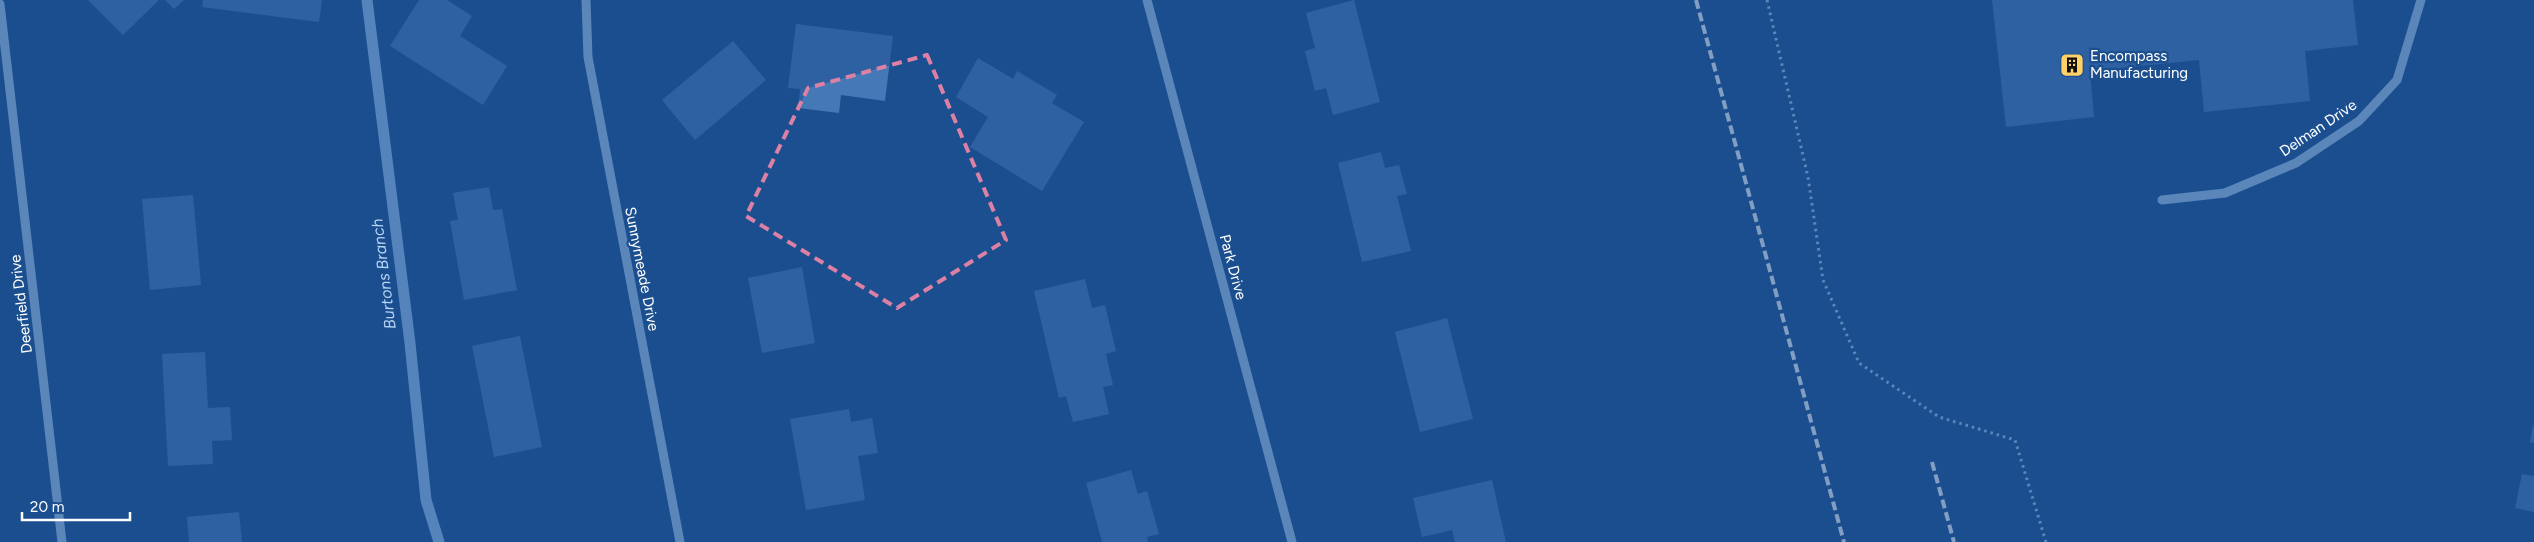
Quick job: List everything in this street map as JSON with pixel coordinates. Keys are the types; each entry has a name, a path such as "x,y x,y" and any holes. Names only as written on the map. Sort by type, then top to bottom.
{"street":[{"name":"Sunnymeade Drive","path":"586,0 588,57 680,542"},
{"name":"Park Drive","path":"1147,0 1292,542"},
{"name":"Delman Drive","path":"2162,200 2225,194 2296,163 2358,121 2397,80 2420,0"},
{"name":"Deerfield Drive","path":"0,4 62,542"}],"path":[{"path":"1768,0 1808,177 1822,280 1858,364 1939,417 2015,440 2046,542"}],"highlighted area":[{"path":"927,55 1006,240 897,308 746,216 808,88"}],"building":[{"path":"88,0 159,0 123,35"},
{"path":"165,0 184,0 174,9"},
{"path":"203,0 322,0 319,22 202,7"},
{"path":"419,0 447,0 472,16 460,36 507,66 483,105 390,46"},
{"path":"1354,0 1380,102 1333,115 1326,88 1315,91 1305,51 1315,48 1306,13"},
{"name":"Encompass Manufacturing","path":"1992,0 2353,0 2358,45 2305,51 2310,101 2204,112 2199,60 2090,71 2094,117 2006,127"},
{"path":"796,24 893,36 885,101 841,95 839,113 798,108 800,89 788,88"},
{"path":"733,41 766,80 695,140 662,100"},
{"path":"978,58 1013,79 1017,71 1057,95 1052,103 1084,122 1042,191 970,147 988,117 956,97"},
{"path":"1381,152 1385,168 1399,165 1407,194 1397,196 1411,251 1362,262 1338,163"},
{"path":"489,187 493,210 502,209 517,290 464,300 450,221 458,220 453,193"},
{"path":"193,195 201,285 150,290 142,199"},
{"path":"802,267 815,343 762,353 748,278"},
{"path":"1085,279 1092,308 1105,305 1116,351 1106,354 1113,385 1103,387 1109,414 1073,422 1066,396 1059,398 1034,291"},
{"path":"1447,318 1473,419 1420,432 1395,332"},
{"path":"520,336 542,447 494,457 472,346"},
{"path":"205,352 208,408 230,407 232,440 212,441 213,464 168,466 162,354"},
{"path":"849,409 851,422 872,418 878,453 858,456 865,500 806,510 790,419"},
{"path":"2534,425 2534,443 2530,442"},
{"path":"1131,470 1138,494 1147,491 1159,534 1147,537 1148,542 1102,542 1086,483"},
{"path":"2522,474 2534,476 2534,512 2515,508"},
{"path":"1492,480 1506,542 1455,542 1452,530 1422,537 1413,498"},
{"path":"239,512 242,542 189,542 187,517"}],"waterway":[{"name":"Burtons Branch","path":"367,0 410,343 426,500 439,542"}],"railway":[{"path":"1696,0 1844,542"},
{"path":"1932,462 1954,542"}],"place":[{"name":"Encompass Manufacturing","path":"2072,65"}]}
